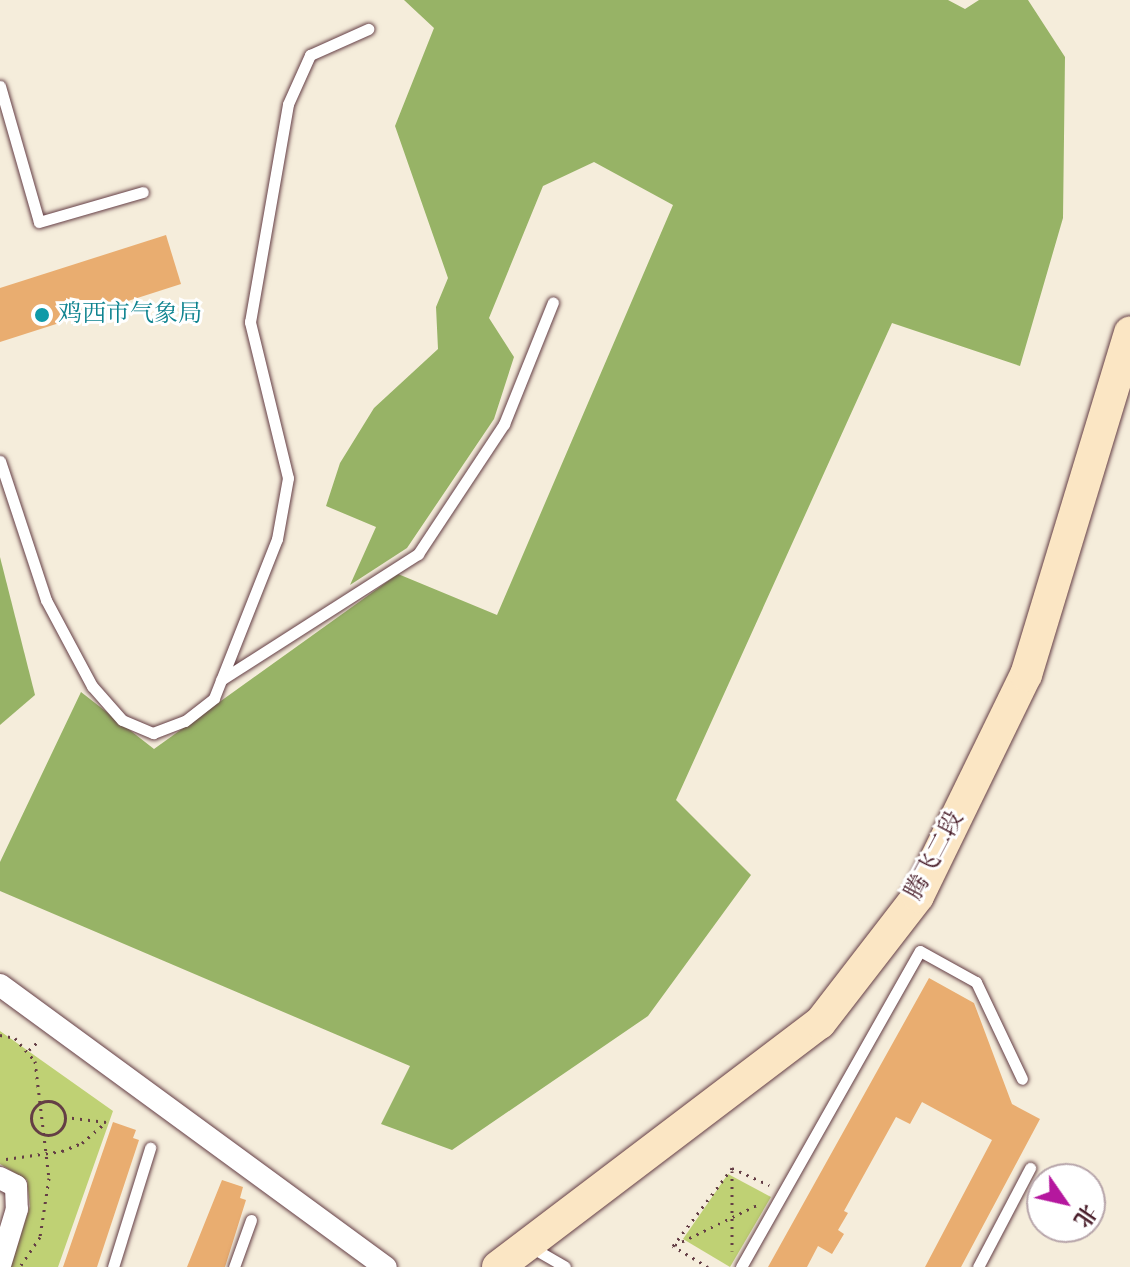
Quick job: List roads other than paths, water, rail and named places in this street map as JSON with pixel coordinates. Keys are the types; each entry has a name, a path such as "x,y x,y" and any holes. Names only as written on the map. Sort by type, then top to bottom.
{"street":[{"name":"腾飞二段","path":"498,1267 820,1023 918,896 1026,675 1130,332"},
{"path":"0,985 386,1267"},
{"path":"0,1178 16,1186 17,1209 0,1265"}],"lane":[{"path":"0,461 46,600 92,686 122,720 153,733 174,725 214,698 277,539 288,478 250,322 288,104 310,55 368,29"},
{"path":"0,86 39,222 143,192"},
{"path":"221,680 418,554 504,424 553,302"},
{"path":"741,1267 920,951 976,982 1022,1079"},
{"path":"113,1267 150,1148"},
{"path":"978,1267 1026,1176"},
{"path":"234,1267 251,1220"},
{"path":"527,1245 565,1267"}],"place":[{"name":"鸡西市气象局","path":"42,315"}]}
